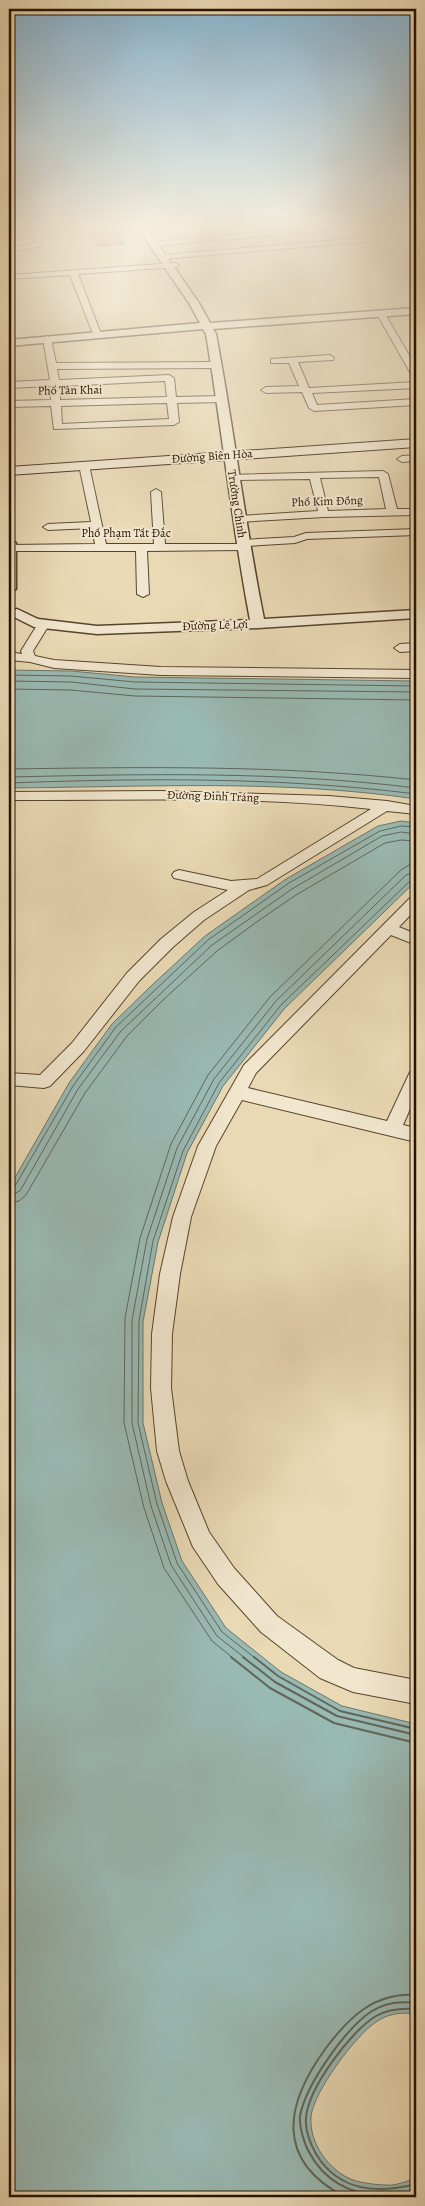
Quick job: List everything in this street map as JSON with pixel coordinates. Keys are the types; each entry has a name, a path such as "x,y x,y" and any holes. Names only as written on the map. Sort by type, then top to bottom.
{"main road":[{"name":"Đường Biên Hòa","path":"9,471 416,443"}],"street":[{"path":"95,330 97,334"},
{"path":"9,343 155,330"},
{"name":"Trường Chinh","path":"212,330 228,455 234,477 243,545 258,624"},
{"path":"390,330 416,374"},
{"path":"9,385 55,383 169,378 174,422 57,427 55,383 47,339"},
{"path":"274,360 330,358"},
{"path":"292,360 314,408 416,402"},
{"path":"51,366 216,366"},
{"path":"266,390 416,385"},
{"name":"Phố Tân Khai","path":"9,404 222,399"},
{"path":"402,459 416,458"},
{"path":"84,465 101,546"},
{"path":"234,477 383,474 392,512"},
{"path":"314,475 324,514"},
{"path":"156,492 160,546"},
{"name":"Phố Kim Đồng","path":"239,519 324,514 416,512"},
{"path":"48,527 96,525"},
{"name":"Phố Phạm Tất Đắc","path":"9,548 243,545 295,540 306,536 416,532"},
{"path":"9,543 9,589"},
{"path":"141,546 143,594"},
{"path":"9,598 24,603 24,609 13,614"},
{"name":"Đường Lê Lợi","path":"13,614 43,625 97,630 258,624 416,614"},
{"path":"30,658 27,651 43,625"},
{"path":"400,648 416,646"},
{"path":"9,656 30,658 54,664 161,671 416,674"},
{"name":"Đường Đinh Tráng","path":"9,796 160,795 329,800 387,805 416,810"},
{"path":"9,1078 44,1082 78,1047 133,977 166,943 199,916 243,887 262,882 387,805"},
{"path":"178,875 243,887"},
{"path":"416,900 250,1069 208,1146 182,1217 170,1274 162,1334 162,1388 170,1458 200,1539 226,1576 269,1624 329,1669 353,1680 416,1692"},
{"path":"388,928 416,940"},
{"path":"392,1130 416,1076"},
{"path":"237,1092 416,1135"}],"water":[{"path":"9,670 71,671 135,677 416,681 416,799 365,793 264,786 9,788"},
{"path":"401,821 416,823 416,881 285,1008 223,1086 187,1153 158,1242 143,1322 143,1423 162,1503 182,1561 226,1628 281,1672 342,1706 416,1724 416,2014 401,2013 381,2019 358,2039 347,2051 319,2093 311,2117 311,2127 313,2137 322,2155 344,2176 361,2182 383,2185 394,2185 416,2178 416,2197 9,2197 9,1188 69,1083 112,1024 150,987 205,936 286,879 378,826"}]}
